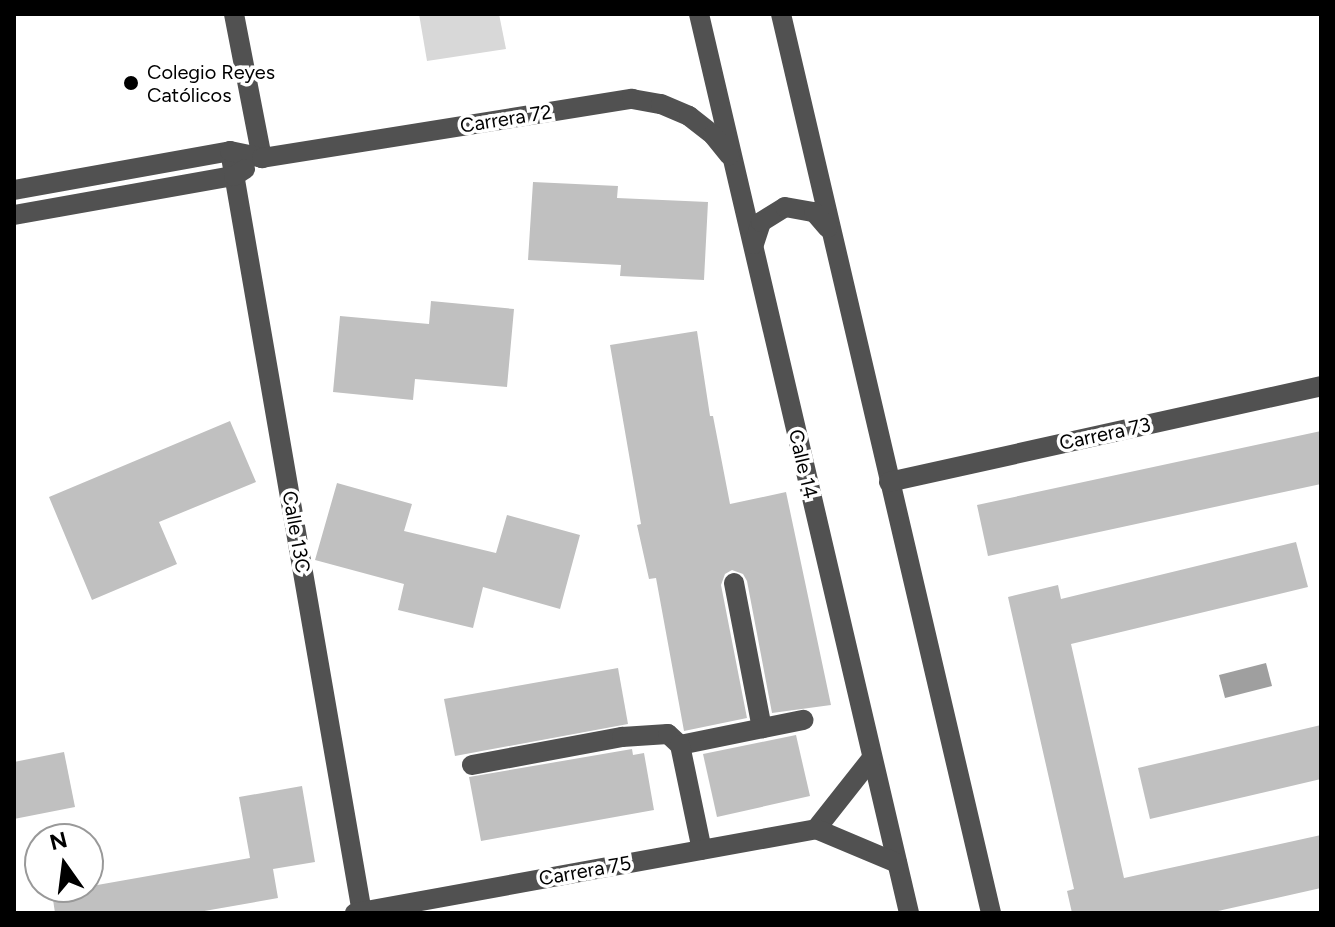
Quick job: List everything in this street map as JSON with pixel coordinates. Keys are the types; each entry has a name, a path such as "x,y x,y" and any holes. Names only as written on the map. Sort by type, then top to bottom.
{"street":[{"path":"234,14 262,158"},
{"name":"Calle 14","path":"699,14 909,913"},
{"path":"781,14 991,913"},
{"name":"Carrera 72","path":"14,190 230,151 262,158 632,99 661,104 689,116 713,135 732,158"},
{"name":"Calle 13C","path":"230,151 359,913"},
{"name":"Carrera 72","path":"14,215 234,176 262,158"},
{"path":"754,250 761,222 785,207 814,212 831,235"},
{"name":"Carrera 73","path":"889,482 1321,386"},
{"path":"734,583 762,728"},
{"path":"680,745 803,720"},
{"path":"472,765 660,731 675,738 680,745 702,850"},
{"path":"872,758 816,829 897,863"},
{"name":"Carrera 75","path":"359,913 816,829"}],"shaded area":[{"path":"419,14 499,14 506,49 427,61"},
{"path":"1266,663 1272,686 1225,698 1219,675"}],"building":[{"path":"533,182 618,186 617,198 708,202 704,280 620,276 621,265 528,260"},
{"path":"431,301 514,309 507,387 415,379 413,400 333,392 340,316 429,324"},
{"path":"697,331 710,416 713,416 730,504 786,492 831,705 772,713 747,581 743,574 732,570 725,574 721,585 747,718 684,731 656,578 649,579 637,525 641,524 610,345"},
{"path":"230,421 256,482 159,522 177,564 92,600 49,497"},
{"path":"1321,431 1321,484 988,556 977,505"},
{"path":"337,483 412,504 404,531 496,553 507,515 580,535 560,609 483,587 473,628 398,610 404,584 315,560"},
{"path":"1296,542 1308,587 1071,644 1124,878 1321,835 1321,888 1209,913 1072,913 1067,891 1074,889 1008,597 1058,585 1061,599"},
{"path":"618,668 628,724 455,756 444,699"},
{"path":"1321,725 1321,779 1150,819 1138,768"},
{"path":"796,735 810,796 717,817 703,754"},
{"path":"632,749 633,755 644,753 654,810 481,841 469,777"},
{"path":"64,752 75,807 14,819 14,762"},
{"path":"302,786 315,862 273,869 278,898 193,913 55,913 54,903 104,903 104,884 250,858 239,797"}],"place":[{"name":"Colegio Reyes Católicos","path":"131,83"}]}
